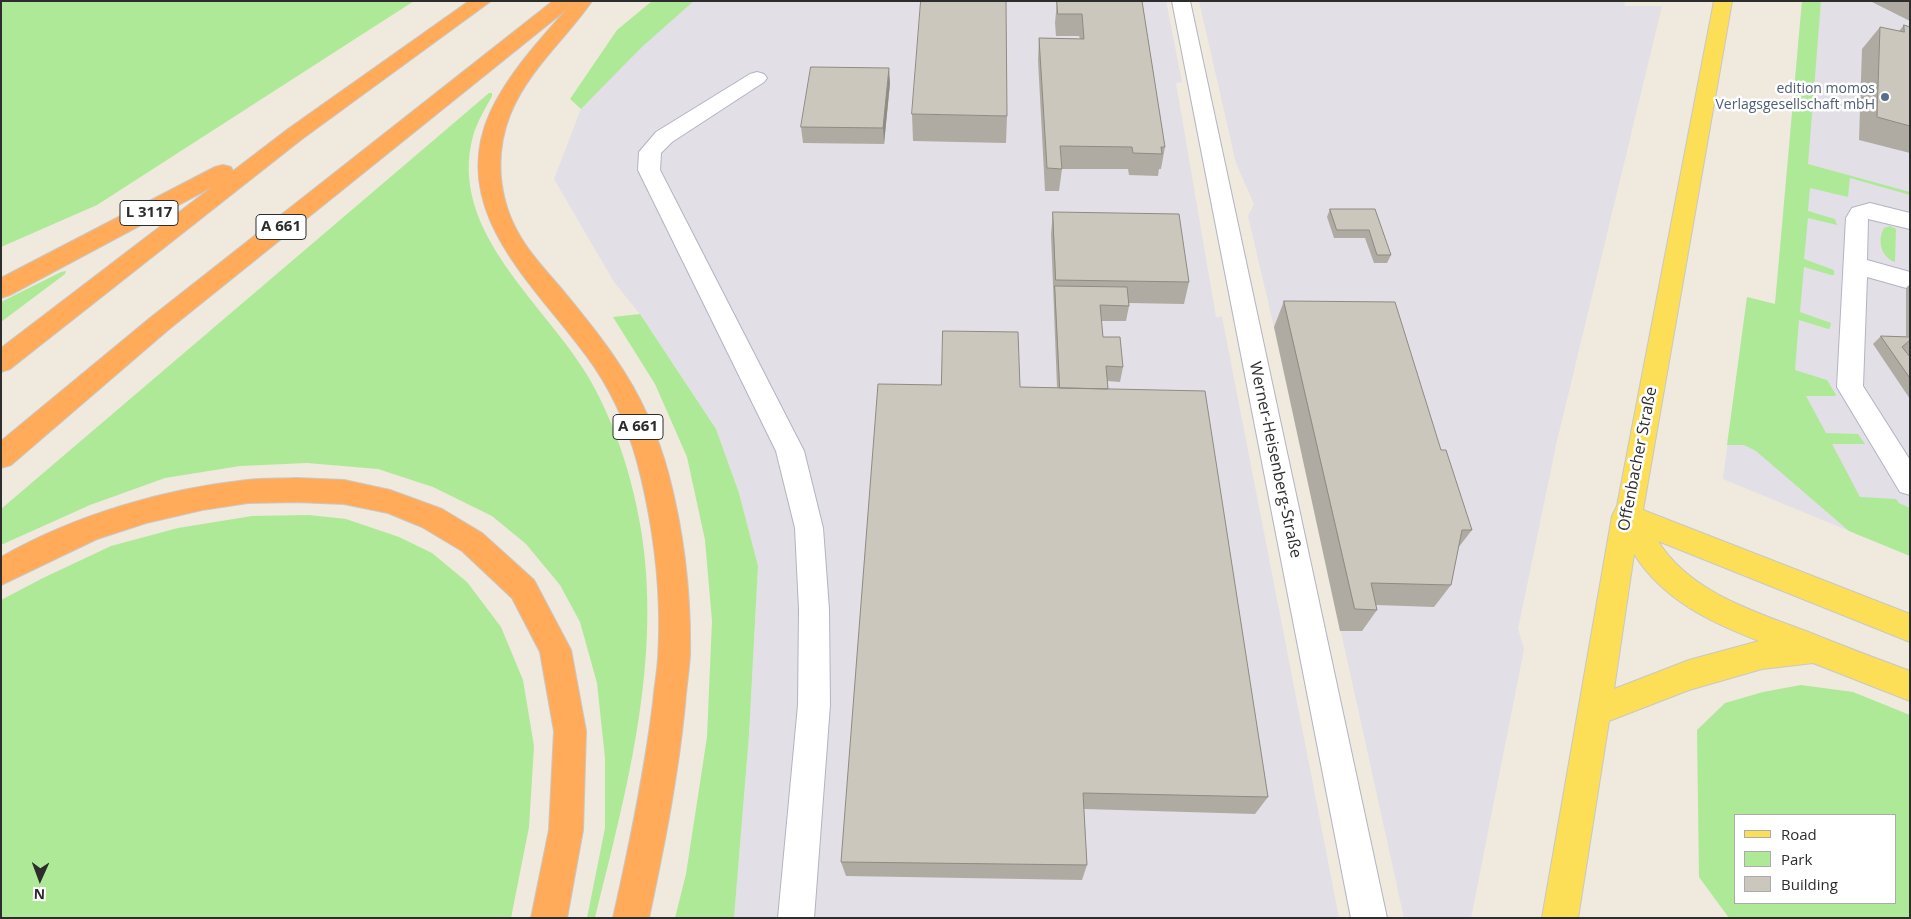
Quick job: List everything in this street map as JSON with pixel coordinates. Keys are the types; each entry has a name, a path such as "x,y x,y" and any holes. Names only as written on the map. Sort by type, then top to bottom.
{"highway":[{"path":"1,362 295,134 482,1"},
{"name":"A 661","path":"1,457 159,324 565,1"},
{"name":"A 661","path":"583,1 509,95 498,120 488,160 490,182 503,227 518,251 579,328 614,377 635,417 654,473 666,528 673,592 674,653 666,728 650,831 631,918"},
{"name":"L 3117","path":"1,289 130,223 295,134"},
{"path":"1,572 20,561 89,530 146,511 202,498 248,491 344,492 390,502 432,518 472,542 523,589 555,650 570,730 566,830 549,918"}],"main road":[{"name":"Offenbacher Straße","path":"1560,918 1626,516 1631,506 1723,1"},
{"path":"1626,516 1910,628"},
{"path":"1626,516 1655,562 1679,584 1706,604 1740,620 1910,686"},
{"path":"1595,711 1689,675 1762,654 1813,649"}],"street":[{"name":"Werner-Heisenberg-Straße","path":"1181,1 1369,918"},
{"path":"757,78 664,137 650,152 649,170 790,451 809,528 814,609 814,705 796,918"},
{"path":"1910,221 1870,211 1860,213 1857,218 1850,387 1910,484"},
{"path":"1855,265 1910,281"}],"shaded area":[{"path":"694,1 1166,1 1182,82 1176,83 1216,317 1222,317 1339,918 734,918 749,735 758,566 739,493 716,429 640,314 614,282 554,179 581,109 642,47"},
{"path":"1199,1 1625,1 1624,6 1662,6 1556,445 1518,629 1524,649 1471,918 1404,918 1248,216 1254,204 1236,163"},
{"path":"1802,1 1910,1 1910,556 1723,479 1747,297 1775,304"}],"green space":[{"path":"1,1 414,1 97,205 1,247"},
{"path":"652,1 694,1 642,47 581,109 570,99 617,30"},
{"path":"1802,1 1821,1 1808,164 1910,192 1910,195 1850,178 1848,197 1810,188 1808,211 1835,219 1837,225 1808,218 1804,259 1834,270 1834,275 1804,267 1800,312 1831,323 1828,329 1799,320 1795,370 1827,380 1836,395 1806,396 1826,433 1858,434 1865,444 1832,444 1860,497 1896,499 1899,503 1910,508 1910,556 1849,531 1756,451 1744,445 1727,445 1747,297 1775,304"},
{"path":"489,93 492,93 492,96 473,136 469,171 474,204 487,235 505,265 571,350 599,396 623,454 639,516 642,536 647,584 647,633 644,681 629,776 595,918 587,918 605,828 605,758 597,683 580,622 560,585 526,544 492,516 433,487 378,469 307,463 240,466 165,478 90,505 1,545 1,509"},
{"path":"1890,226 1896,229 1895,262 1886,256 1881,243 1884,228"},
{"path":"66,271 65,274 1,322 1,302"},
{"path":"640,314 716,429 739,493 758,566 749,735 734,918 675,918 686,874 707,737 712,621 705,540 687,457 655,384 613,317"},
{"path":"309,515 346,519 399,537 432,553 467,582 501,627 523,680 534,746 529,827 511,918 1,918 1,600 111,546 178,528 252,516"},
{"path":"1801,685 1853,692 1910,715 1910,918 1729,918 1699,877 1697,730 1725,703 1763,692"}],"building":[{"path":"921,1 1006,1 1007,116 912,114"},
{"path":"1057,1 1142,1 1165,147 1161,147 1162,154 1133,153 1132,147 1060,146 1062,169 1047,168 1039,38 1084,39 1082,14 1058,14"},
{"path":"1904,25 1910,27 1910,126 1877,117 1880,27 1904,32"},
{"path":"811,67 889,68 883,128 801,127"},
{"path":"1330,209 1375,209 1391,255 1377,255 1369,230 1337,230"},
{"path":"1053,212 1179,214 1189,282 1056,280"},
{"path":"1055,286 1127,287 1129,306 1100,305 1103,337 1120,337 1123,367 1106,366 1108,389 1060,388"},
{"path":"1284,301 1395,302 1441,450 1446,450 1472,530 1462,530 1451,585 1371,583 1377,610 1355,609"},
{"path":"943,331 1018,332 1020,387 1205,391 1268,797 1083,793 1087,865 841,862 878,384 941,385"},
{"path":"1881,336 1910,337 1910,340 1902,347 1910,357 1910,378"}],"place":[{"name":"edition momos Verlagsgesellschaft mbH","path":"1885,97"}]}
